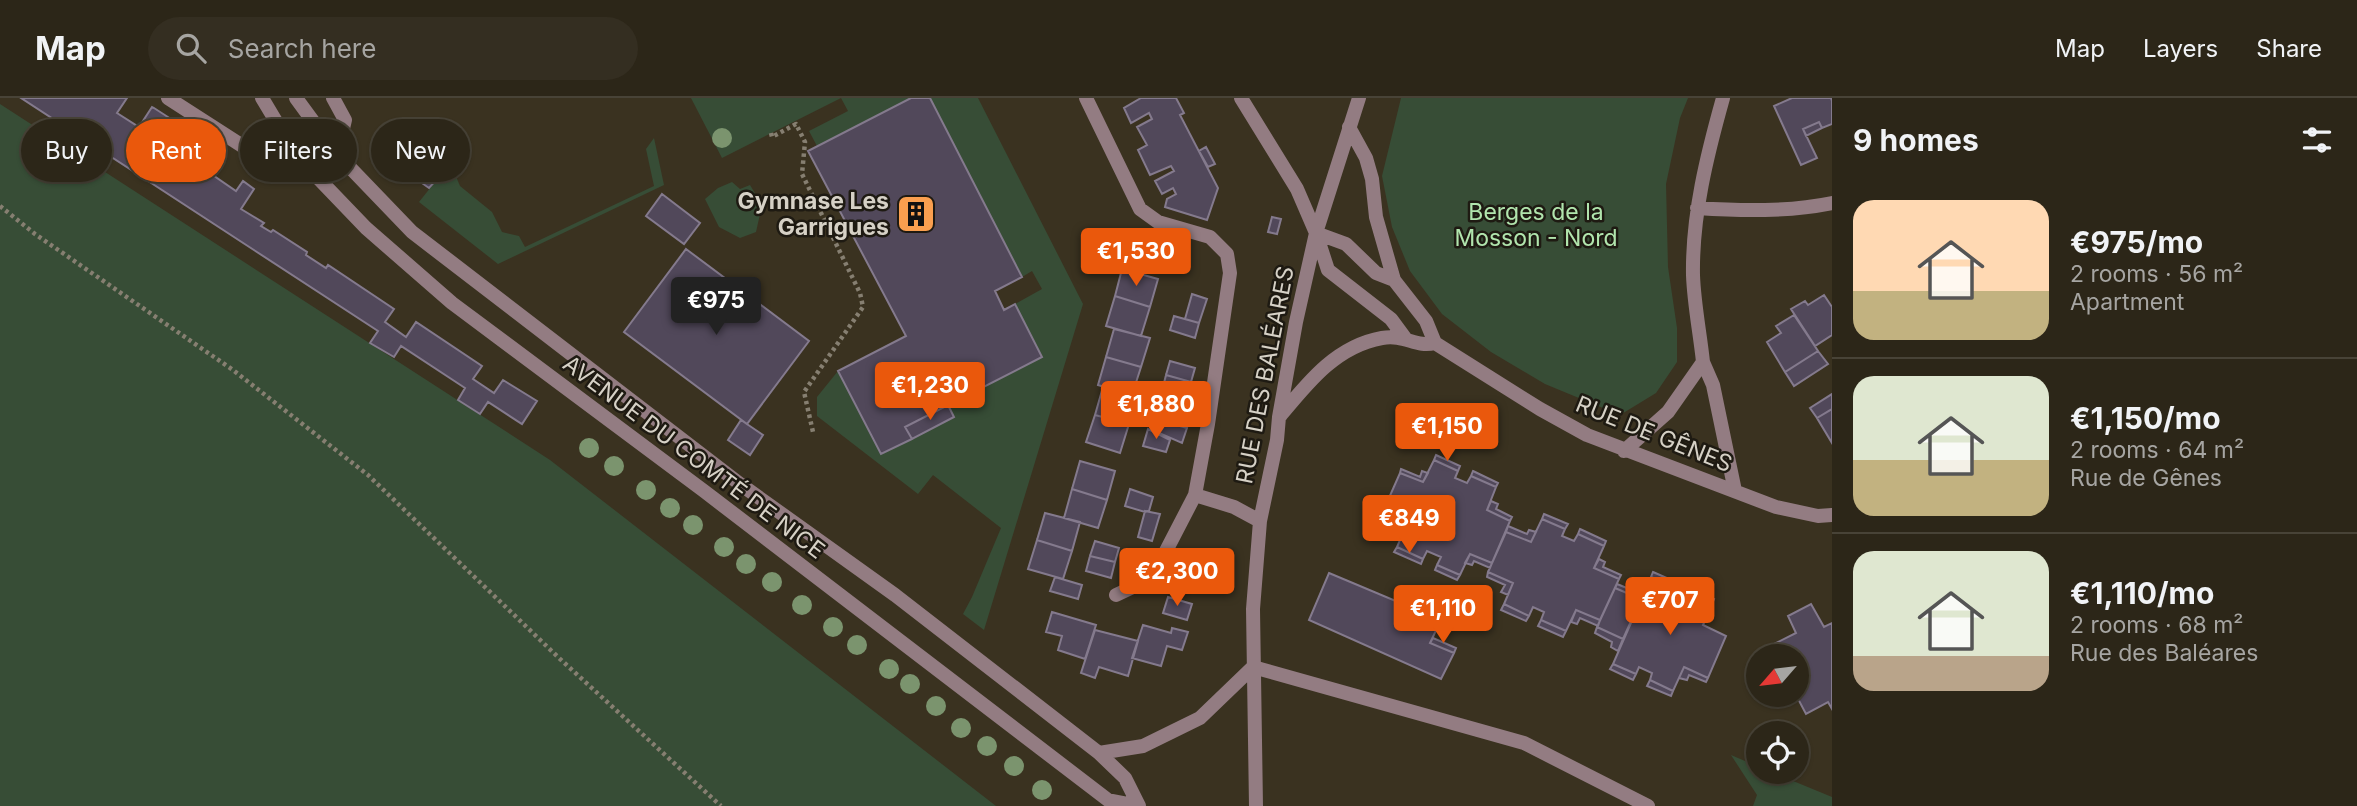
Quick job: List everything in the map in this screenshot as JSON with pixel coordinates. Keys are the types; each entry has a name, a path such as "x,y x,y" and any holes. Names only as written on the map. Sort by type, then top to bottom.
{"street":[{"path":"168,98 240,144"},
{"name":"AVENUE DU COMTÉ DE NICE","path":"262,98 276,119"},
{"name":"AVENUE DU COMTÉ DE NICE","path":"296,98 311,119"},
{"path":"333,98 344,119"},
{"path":"1086,98 1140,209 1158,222 1210,237 1227,254 1230,273 1195,495 1152,578 1116,594"},
{"path":"1241,98 1297,189 1328,270 1391,319 1405,338"},
{"name":"RUE DES BALÉARES","path":"1256,806 1253,609 1260,521 1278,440 1279,417 1316,233 1359,98"},
{"path":"1723,98 1711,141 1698,208 1693,275 1703,362 1713,385 1735,491"},
{"path":"1349,127 1366,158 1372,179 1376,217 1394,280 1426,321 1435,343"},
{"name":"AVENUE DU COMTÉ DE NICE","path":"357,174 423,240 740,484 895,595 1099,753 1125,778 1139,806"},
{"name":"AVENUE DU COMTÉ DE NICE","path":"322,182 366,228 452,303 704,491 1108,800 1139,806"},
{"path":"1698,208 1739,211 1814,207 1832,203"},
{"path":"1316,233 1346,244 1376,273 1394,280"},
{"name":"RUE DE GÊNES","path":"1279,417 1313,377 1333,359 1359,346 1382,338 1405,338 1424,346 1435,343 1587,435 1776,507 1818,516 1832,515"},
{"path":"1624,451 1668,412 1703,362"},
{"path":"1195,495 1234,507 1260,521"},
{"path":"1099,753 1143,746 1200,719 1253,667 1524,743 1648,806"}],"path":[{"path":"771,133 772,137 796,124 805,142 802,174 860,293 863,307 804,393 813,432"},
{"path":"0,206 36,234 233,370 368,475 559,658 721,806"}],"green space":[{"path":"691,98 841,98 722,158"},
{"path":"841,98 911,98 817,146 809,131 848,111"},
{"path":"930,98 978,98 1083,304 984,630 963,614 1001,528 933,475 918,494 817,416 817,397 838,371 881,454 954,417 948,405 1042,357 1015,304 1042,289 1032,271 1022,277"},
{"name":"Berges de la Mosson - Nord","path":"1401,98 1688,98 1680,118 1666,184 1668,267 1677,328 1677,362 1656,393 1620,415 1545,384 1491,352 1442,314 1410,271 1392,227 1382,176"},
{"path":"0,104 23,119 21,119 21,182 112,182 112,176 550,460 996,806 0,806"},
{"path":"654,138 664,185 498,264 419,202 435,182 458,182 492,212 502,232 519,236 525,247 654,186 646,149"},
{"path":"732,182 740,189 750,185 762,205 756,232 740,238 719,227 705,199 718,188"},
{"path":"1731,755 1746,761 1746,778"},
{"path":"1750,784 1800,784 1832,797 1832,806 1753,806 1757,795"}],"building":[{"path":"21,98 127,98 117,113 126,119 126,167 112,157 112,119 53,119"},
{"name":"Gymnase Les Garrigues","path":"911,98 930,98 1022,277 995,291 1004,310 1015,304 1042,357 905,427 912,439 881,454 838,371 906,336 808,151"},
{"path":"1141,98 1176,98 1184,113 1180,115 1218,188 1207,220 1165,207 1167,199 1176,194 1173,188 1162,194 1155,181 1174,171 1171,166 1150,175 1138,150 1147,145 1137,127 1152,119 1149,113 1131,123 1124,108"},
{"path":"1792,98 1831,98 1832,101 1832,124 1822,128 1819,122 1803,129 1817,158 1801,165 1774,106"},
{"path":"152,107 171,119 144,119"},
{"path":"1819,122 1822,128 1806,136 1803,129"},
{"path":"1206,147 1215,164 1208,167 1199,151"},
{"path":"150,182 223,182 236,191 244,182 254,189 241,209 264,223 261,226 271,232 273,230 307,252 306,255 326,268 328,265 394,309 385,322 406,337 416,322 482,366 473,379 494,393 503,380 537,401 522,424 488,402 480,414 458,400 465,388 401,346 394,357 370,343 378,331"},
{"path":"420,182 434,182 429,188"},
{"path":"662,194 700,223 684,244 646,216"},
{"path":"1272,217 1281,219 1277,234 1268,232"},
{"path":"1103,232 1137,243 1128,271 1095,261"},
{"path":"686,249 809,341 747,424 624,332"},
{"path":"1158,249 1184,257 1179,271 1154,264"},
{"path":"1122,269 1158,279 1150,307 1115,296"},
{"path":"1192,294 1207,299 1199,323 1185,319"},
{"path":"1824,295 1832,307 1832,335 1815,346 1791,309 1805,301 1808,305"},
{"path":"1115,296 1150,307 1141,336 1106,326"},
{"path":"1794,315 1818,351 1785,372 1767,342 1781,333 1776,326"},
{"path":"1174,316 1199,323 1195,338 1170,330"},
{"path":"1114,329 1150,338 1141,367 1106,357"},
{"path":"1818,351 1828,364 1794,386 1785,372"},
{"path":"1106,357 1141,367 1132,395 1098,385"},
{"path":"1170,361 1195,368 1191,382 1166,375"},
{"path":"1166,375 1191,382 1186,397 1162,391"},
{"path":"1103,387 1136,397 1129,424 1095,415"},
{"path":"1832,394 1832,409 1817,418 1810,408"},
{"path":"948,405 954,417 912,439 905,427"},
{"path":"1832,409 1832,443 1817,418"},
{"path":"1095,415 1129,424 1120,453 1086,442"},
{"path":"741,420 763,435 750,455 728,440"},
{"path":"1162,421 1187,428 1182,443 1159,433"},
{"path":"1148,429 1170,440 1166,452 1143,446"},
{"path":"1436,455 1460,466 1458,471 1434,460"},
{"path":"1434,460 1458,471 1455,478 1467,483 1471,476 1496,487 1487,510 1510,521 1492,563 1470,554 1460,575 1437,565 1441,557 1427,551 1423,559 1397,547 1406,526 1381,516 1400,473 1423,482"},
{"path":"1080,461 1115,471 1107,500 1072,489"},
{"path":"1401,469 1420,477 1422,471 1428,473 1423,482 1400,473"},
{"path":"1473,471 1498,483 1496,487 1471,476"},
{"path":"1072,489 1107,500 1098,528 1064,518"},
{"path":"1130,489 1153,497 1149,511 1125,506"},
{"path":"1491,501 1498,504 1496,509 1512,517 1510,521 1487,510"},
{"path":"1145,511 1160,514 1152,541 1138,537"},
{"path":"1045,513 1080,522 1072,551 1037,540"},
{"path":"1544,514 1568,524 1565,529 1542,519"},
{"path":"1381,516 1406,526 1402,535 1396,533 1398,528 1379,519"},
{"path":"1542,519 1565,529 1562,536 1574,541 1578,534 1604,546 1594,568 1619,579 1600,620 1576,610 1566,631 1541,620 1544,612 1533,607 1529,616 1504,604 1513,583 1488,572 1506,532 1531,542"},
{"path":"1508,526 1527,534 1529,530 1536,532 1531,542 1506,532"},
{"path":"1580,529 1606,541 1604,546 1578,534"},
{"path":"1037,540 1072,551 1063,579 1028,569"},
{"path":"1095,541 1119,548 1115,562 1090,556"},
{"path":"1397,547 1423,559 1421,564 1394,552"},
{"path":"1470,554 1492,563 1490,568 1474,561 1472,565 1465,563"},
{"path":"1090,556 1115,562 1111,578 1086,571"},
{"path":"1599,559 1605,562 1603,567 1621,575 1619,579 1594,568"},
{"path":"1437,565 1460,575 1457,580 1435,570"},
{"path":"1488,572 1513,583 1508,595 1501,592 1505,585 1487,577"},
{"path":"1653,572 1676,582 1674,587 1651,577"},
{"path":"1329,573 1441,620 1430,643 1454,653 1441,679 1309,620"},
{"path":"1055,577 1082,585 1078,599 1050,591"},
{"path":"1651,577 1674,587 1672,593 1685,599 1689,592 1712,604 1703,625 1726,636 1708,678 1684,667 1673,691 1650,680 1652,673 1639,667 1636,674 1613,664"},
{"path":"1617,584 1634,591 1638,584 1646,588 1641,599 1615,588"},
{"path":"1615,588 1641,599 1623,639 1597,627"},
{"path":"1691,588 1714,599 1712,604 1689,592"},
{"path":"1168,597 1192,604 1187,620 1163,613"},
{"path":"1504,604 1529,616 1526,621 1501,610"},
{"path":"1811,604 1824,627 1832,623 1832,709 1828,702 1806,714 1802,707 1810,707 1810,644 1774,644 1796,633 1788,616"},
{"path":"1576,610 1600,620 1598,626 1580,618 1577,624 1571,622"},
{"path":"1052,612 1096,625 1085,659 1058,650 1062,636 1046,632"},
{"path":"1541,620 1566,631 1563,637 1538,626"},
{"path":"1143,625 1171,633 1172,628 1188,632 1182,650 1167,646 1161,666 1132,658"},
{"path":"1597,627 1623,639 1618,651 1611,647 1612,642 1595,633"},
{"path":"1095,630 1138,641 1128,676 1099,667 1095,678 1081,673"},
{"path":"1433,638 1456,648 1454,653 1430,643"},
{"path":"1613,664 1636,674 1633,680 1610,669"},
{"path":"1684,667 1708,678 1706,682 1689,675 1687,680 1679,678"},
{"path":"1650,680 1673,691 1671,696 1647,686"}],"place":[{"name":"Gymnase Les Garrigues","path":"916,214"}]}
